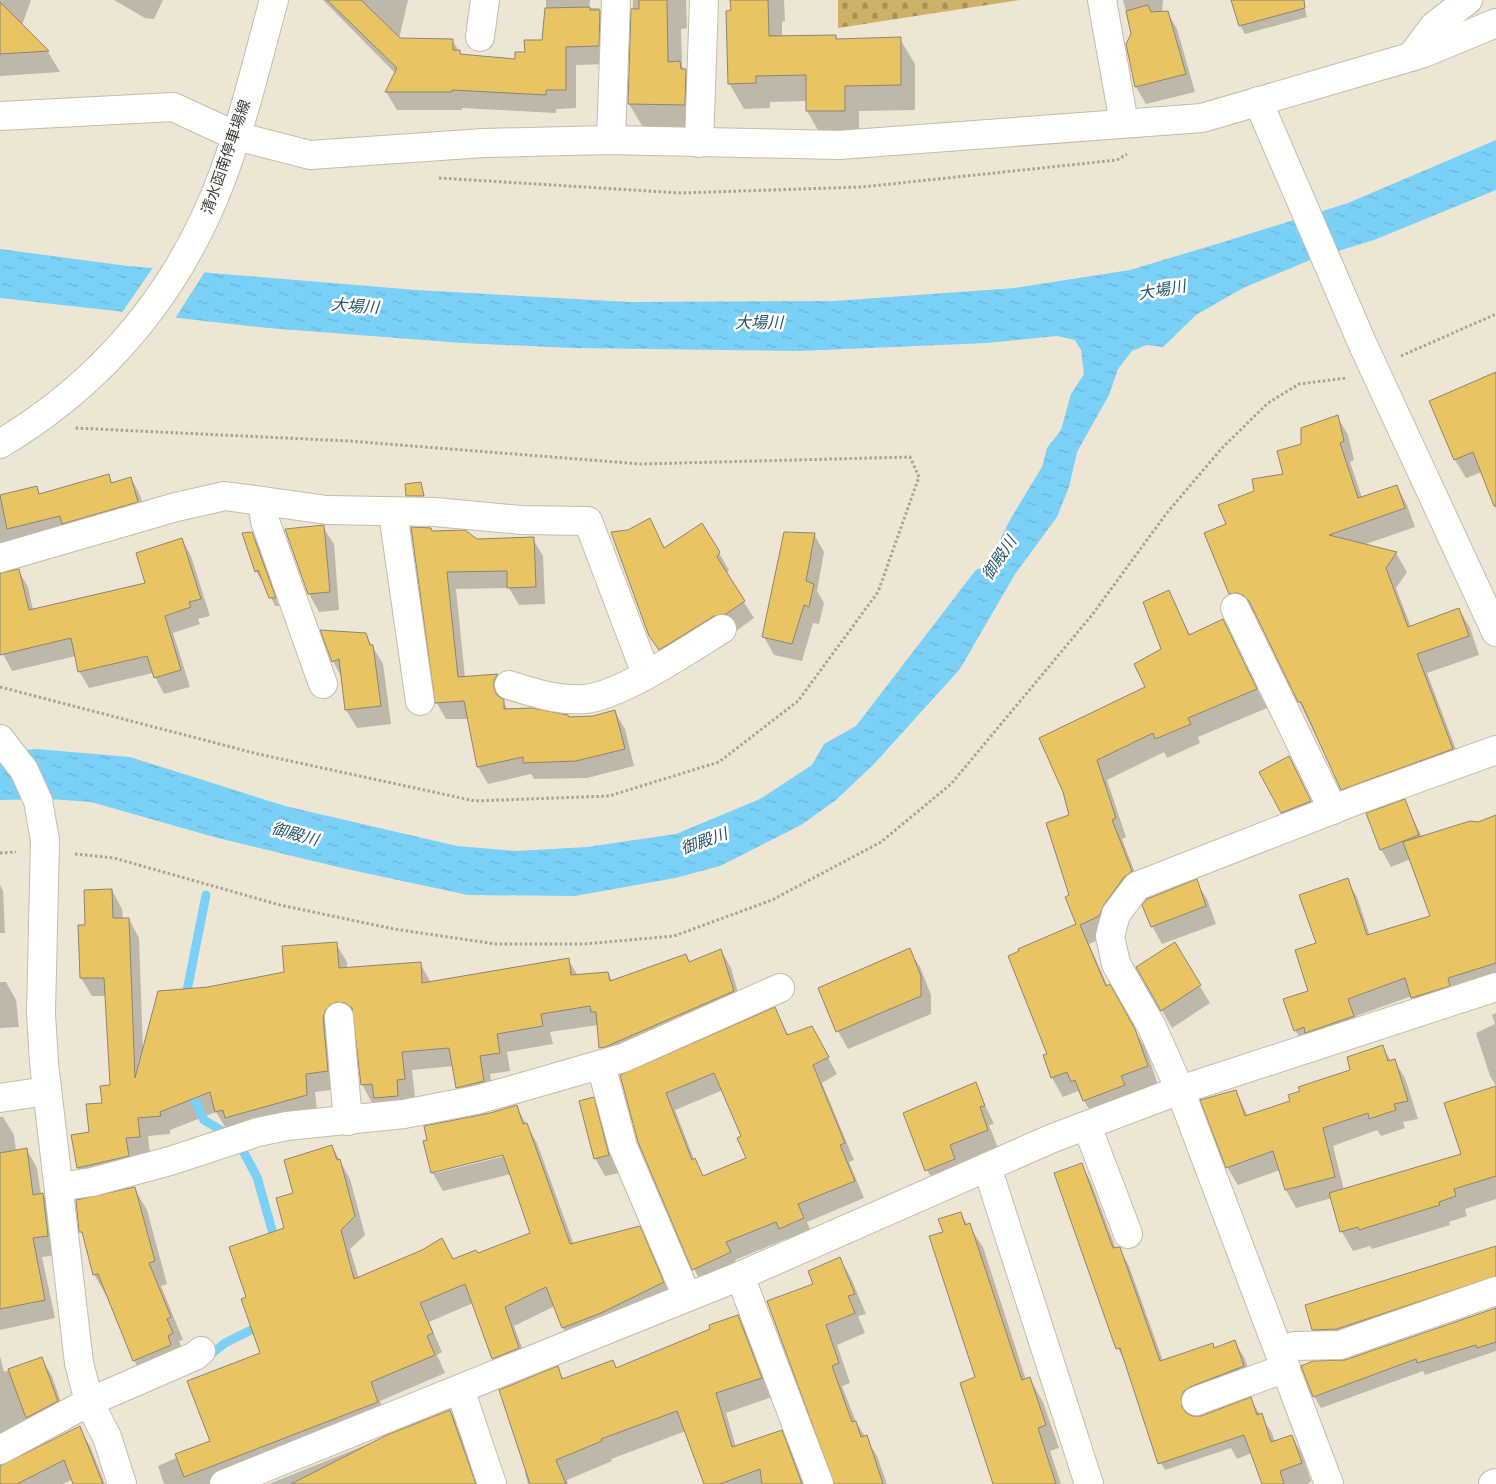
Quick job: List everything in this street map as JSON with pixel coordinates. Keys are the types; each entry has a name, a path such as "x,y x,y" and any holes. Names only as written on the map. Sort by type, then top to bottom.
{"street":[{"name":"清水函南停車場線","path":"0,444 39,420 100,367 136,330 173,279 206,218 223,175 236,136 274,0"},
{"path":"480,37 485,0"},
{"path":"611,140 616,0"},
{"path":"699,143 704,0"},
{"path":"1102,0 1124,123"},
{"path":"1411,57 1434,26 1468,0"},
{"path":"0,116 173,107 236,136 310,155 484,143 611,140 839,145 1202,118 1261,110 1411,57 1496,23"},
{"path":"1261,110 1368,356 1496,632"},
{"path":"0,558 210,498 225,496 327,510 393,513 435,512 522,520 588,521 646,674"},
{"path":"262,501 265,521 323,684"},
{"path":"393,513 420,701"},
{"path":"1235,608 1333,810"},
{"path":"509,685 559,699 586,699 612,690 646,674 722,629"},
{"path":"0,739 24,770 38,801 45,846 41,1012 47,1091 80,1363 89,1402 107,1437 122,1484"},
{"path":"1329,1484 1180,1090 1152,1027 1116,964 1110,936 1116,914 1137,886 1333,810 1496,750"},
{"path":"224,1484 740,1276 1053,1138 1180,1090 1496,987"},
{"path":"59,1187 92,1182 232,1140 287,1126 404,1114 476,1100 622,1058 780,988"},
{"path":"339,1017 348,1120"},
{"path":"601,1065 623,1147 687,1297"},
{"path":"0,1098 47,1091"},
{"path":"1087,1126 1128,1234"},
{"path":"987,1167 1088,1484"},
{"path":"740,1276 819,1484"},
{"path":"1196,1401 1283,1360 1295,1346 1340,1345 1496,1291"},
{"path":"0,1450 89,1402 195,1356 201,1351"},
{"path":"460,1388 492,1484"}],"path":[{"path":"436,178 681,193 862,187 1117,160 1134,151"},
{"path":"0,853 45,846 114,858 280,905 394,929 496,944 584,944 674,936 772,900 881,842 951,784 1092,615 1166,514 1222,448 1268,403 1299,384 1352,377 1368,356 1496,314"},
{"path":"0,687 258,754 476,801 609,796 719,762 798,701 878,592 919,477 910,457 641,464 348,441 39,420"}],"green space":[{"path":"838,0 1020,0 838,28"}],"water":[{"path":"1496,140 1496,190 1374,240 1315,258 1243,288 1196,315 1163,347 1146,345 1132,351 1118,369 1109,395 1077,452 1069,487 1057,517 1015,574 960,669 874,764 836,800 801,825 720,866 675,878 575,896 468,895 342,868 214,837 91,802 50,799 0,800 0,752 36,749 130,757 285,806 457,846 516,851 587,847 676,834 760,799 812,765 824,744 856,726 975,571 994,558 996,547 1011,518 1042,467 1047,448 1061,430 1071,394 1084,374 1081,350 1075,340 1057,336 987,343 799,351 574,348 462,343 268,328 0,298 0,249 128,266 416,290 629,302 834,301 1015,288 1130,270 1220,243 1348,203"}],"pier":[{"path":"154,266 206,270 174,320 121,314"}],"building":[{"path":"327,0 361,0 400,38 453,39 453,50 460,50 460,54 515,59 515,52 525,52 524,40 542,40 545,8 590,7 590,10 600,10 599,46 566,47 566,90 546,90 546,95 452,90 452,92 385,92 397,68"},
{"path":"639,0 667,0 668,62 680,61 681,69 686,69 685,105 628,104 631,9 639,9"},
{"path":"730,0 768,0 769,36 836,35 836,39 901,37 901,85 845,86 845,111 806,111 806,75 756,76 756,83 728,84 726,11 731,10"},
{"path":"1231,0 1304,0 1305,8 1239,26"},
{"path":"0,2 49,51 0,54"},
{"path":"1148,5 1151,12 1168,11 1186,74 1135,87 1126,44 1131,34 1126,11"},
{"path":"1496,372 1496,506 1494,506 1473,452 1454,460 1429,401"},
{"path":"1338,415 1344,441 1340,443 1358,498 1397,485 1405,508 1329,535 1397,552 1386,568 1408,627 1459,608 1469,636 1417,654 1453,749 1341,790 1301,702 1298,702 1249,601 1243,595 1237,593 1229,594 1204,533 1226,524 1218,505 1254,491 1252,479 1283,474 1277,451 1301,444 1301,428"},
{"path":"109,474 111,483 131,477 138,502 62,524 60,516 7,529 0,495 37,486 39,494"},
{"path":"421,482 424,496 406,496 405,484"},
{"path":"650,518 664,548 702,523 720,552 717,557 745,601 726,614 714,616 659,650 649,636 611,532 628,530"},
{"path":"324,525 330,592 308,594 285,529"},
{"path":"411,527 431,528 432,531 465,530 477,539 534,537 536,587 507,588 507,571 447,572 458,677 498,674 494,680 494,688 497,695 504,700 504,709 532,708 568,715 569,717 593,716 615,710 625,749 576,761 523,763 523,757 477,767 464,701 435,703"},
{"path":"252,532 276,598 269,598 258,570 255,572 242,533"},
{"path":"784,532 815,533 806,581 814,584 809,607 804,605 792,644 762,637"},
{"path":"182,538 201,599 189,602 191,607 165,616 181,670 154,678 147,656 78,672 71,638 0,655 0,573 19,569 29,610 145,583 136,553"},
{"path":"1169,590 1189,635 1223,619 1257,689 1188,718 1191,724 1155,739 1153,733 1097,760 1116,818 1112,820 1132,871 1124,877 1104,905 1099,916 1080,925 1106,986 1110,984 1135,1029 1148,1066 1121,1076 1125,1085 1083,1101 1075,1080 1071,1082 1067,1072 1051,1078 1043,1055 1047,1054 1008,956 1019,951 1018,949 1076,924 1065,897 1069,895 1046,823 1069,815 1063,792 1039,738 1145,687 1134,664 1161,649 1143,602"},
{"path":"320,630 366,633 370,645 373,645 381,706 345,710 339,659 332,662"},
{"path":"1289,756 1311,801 1281,813 1259,772"},
{"path":"1405,799 1419,835 1380,850 1366,813"},
{"path":"1496,815 1496,963 1448,978 1450,986 1411,998 1405,978 1348,999 1354,1016 1305,1033 1304,1027 1294,1031 1283,999 1308,991 1295,950 1316,943 1299,895 1348,878 1367,935 1430,916 1403,842 1470,821 1478,822"},
{"path":"1197,879 1206,906 1151,927 1142,905 1147,899"},
{"path":"112,889 113,918 129,918 135,1078 158,991 208,987 284,972 282,946 337,942 339,968 421,962 422,983 569,958 571,975 608,972 610,981 686,954 689,962 721,949 734,991 599,1048 596,1012 591,1012 590,1006 541,1014 543,1026 497,1034 500,1053 480,1056 484,1081 456,1088 449,1048 402,1052 405,1079 397,1080 398,1096 374,1098 372,1084 361,1085 352,1008 345,1003 337,1002 330,1005 325,1011 323,1018 328,1071 306,1074 307,1095 225,1118 223,1110 215,1112 210,1092 160,1112 161,1116 138,1118 140,1137 126,1138 129,1156 77,1168 71,1135 89,1132 86,1104 102,1103 100,1086 110,1085 104,978 80,978 78,925 85,925 84,890"},
{"path":"1175,942 1201,985 1161,1011 1136,967"},
{"path":"910,948 921,976 921,996 836,1032 818,988"},
{"path":"775,1007 787,1035 812,1026 829,1057 813,1065 845,1143 840,1145 855,1181 798,1204 804,1218 779,1229 776,1222 726,1242 731,1252 692,1270 638,1142 620,1075","holes":["714,1073 741,1136 737,1138 746,1158 703,1176 695,1158 692,1160 666,1093"]},
{"path":"1383,1045 1388,1061 1395,1059 1408,1101 1394,1104 1396,1110 1369,1119 1368,1113 1323,1128 1335,1177 1285,1190 1273,1151 1226,1168 1200,1100 1236,1090 1245,1116 1290,1101 1288,1095 1300,1091 1298,1087 1350,1070 1347,1057"},
{"path":"976,1082 985,1106 980,1107 988,1130 950,1145 955,1159 925,1171 903,1113"},
{"path":"1496,1086 1496,1176 1454,1189 1456,1196 1439,1202 1440,1205 1359,1230 1358,1227 1340,1232 1329,1193 1461,1154 1444,1103"},
{"path":"594,1097 609,1155 594,1159 579,1101"},
{"path":"517,1105 523,1124 527,1123 570,1244 640,1226 664,1282 601,1313 562,1328 546,1287 505,1307 519,1348 492,1359 465,1284 420,1303 433,1333 427,1336 435,1355 371,1382 378,1402 184,1477 175,1454 210,1441 187,1381 260,1353 241,1299 246,1297 229,1247 284,1228 276,1198 293,1193 284,1160 332,1145 337,1160 340,1159 355,1216 341,1230 354,1279 422,1250 442,1238 453,1259 476,1250 478,1253 530,1233 503,1155 431,1173 423,1141 427,1140 424,1126 490,1113"},
{"path":"27,1148 33,1195 43,1193 48,1236 33,1238 45,1300 0,1309 0,1153"},
{"path":"1082,1163 1113,1248 1120,1247 1160,1361 1213,1343 1214,1348 1235,1340 1244,1366 1190,1387 1184,1391 1181,1398 1182,1407 1186,1413 1193,1416 1201,1416 1251,1397 1257,1415 1262,1413 1271,1442 1292,1435 1302,1463 1280,1471 1284,1484 1262,1484 1244,1435 1158,1464 1120,1348 1116,1349 1054,1173"},
{"path":"135,1187 155,1261 149,1263 171,1317 167,1319 173,1333 168,1336 171,1345 133,1361 98,1274 93,1275 82,1232 79,1232 76,1200"},
{"path":"961,1212 965,1225 970,1223 1022,1380 1030,1377 1046,1425 1038,1428 1056,1484 993,1484 960,1383 975,1377 929,1236 943,1232 938,1219"},
{"path":"1496,1246 1496,1276 1337,1329 1312,1330 1305,1305"},
{"path":"840,1257 855,1294 848,1296 855,1313 826,1325 839,1363 832,1366 852,1422 856,1421 861,1437 867,1435 883,1484 834,1484 767,1301 813,1284 808,1271"},
{"path":"1496,1308 1496,1342 1477,1348 1476,1345 1417,1363 1416,1359 1313,1397 1301,1366 1313,1361 1345,1360"},
{"path":"738,1315 762,1378 716,1393 732,1447 782,1430 802,1484 762,1484 760,1469 720,1484 704,1484 677,1411 601,1439 602,1441 556,1460 566,1484 530,1484 499,1390 558,1366 562,1379 613,1360 616,1368 710,1329 709,1325"},
{"path":"42,1357 58,1401 26,1418 8,1369"},
{"path":"450,1410 476,1484 291,1484 387,1435"},
{"path":"80,1426 103,1484 73,1484 64,1460 17,1484 0,1484 0,1466"}],"waterway":[{"path":"185,1001 206,895"},
{"path":"189,1088 204,1120 224,1132 242,1149 257,1177 276,1244"},
{"path":"206,1358 225,1343 263,1324"}],"water label":[{"name":"大場川","path":"1162,290"},
{"name":"大場川","path":"355,306"},
{"name":"大場川","path":"759,322"},
{"name":"御殿川","path":"999,558"},
{"name":"御殿川","path":"295,834"},
{"name":"御殿川","path":"704,841"}]}
